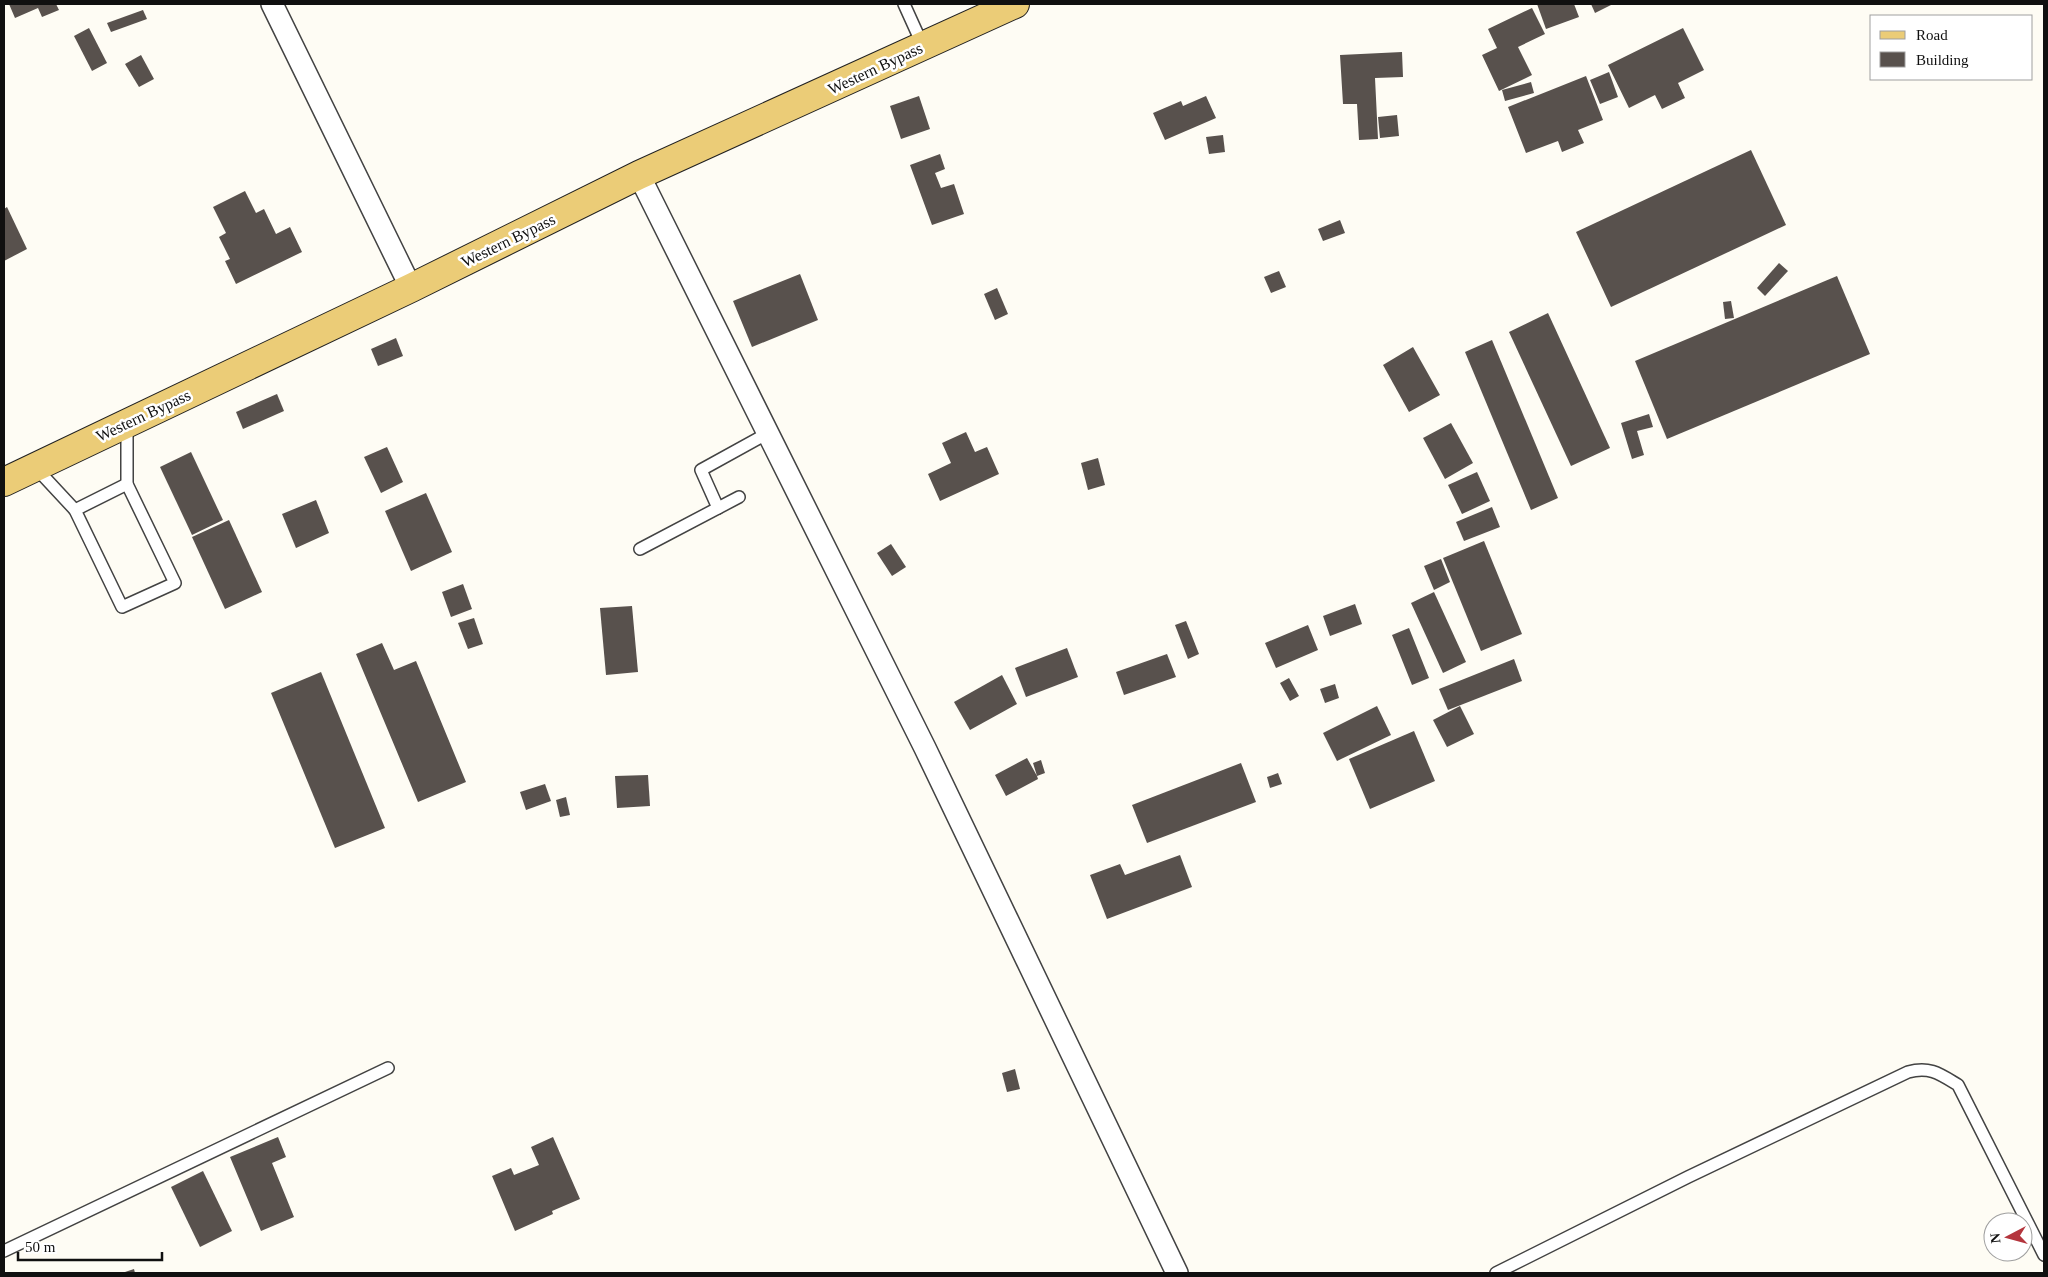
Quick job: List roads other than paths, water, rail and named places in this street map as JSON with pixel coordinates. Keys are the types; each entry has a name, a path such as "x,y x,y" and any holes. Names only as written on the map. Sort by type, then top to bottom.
{"main road":[{"name":"Western Bypass","path":"4,482 411,288 639,175 1015,4"}],"street":[{"path":"272,4 411,288"},
{"path":"639,175 925,748 1177,1273"}],"lane":[{"path":"904,4 922,46"},
{"path":"35,467 75,510 122,607 175,583 127,484 127,423"},
{"path":"718,508 701,470 768,434"},
{"path":"75,510 127,484"},
{"path":"640,548 740,497"},
{"path":"4,1251 55,1225 388,1068"},
{"path":"1496,1273 1688,1177 1899,1076 1919,1069 1937,1072 1958,1085 2044,1255"}]}
